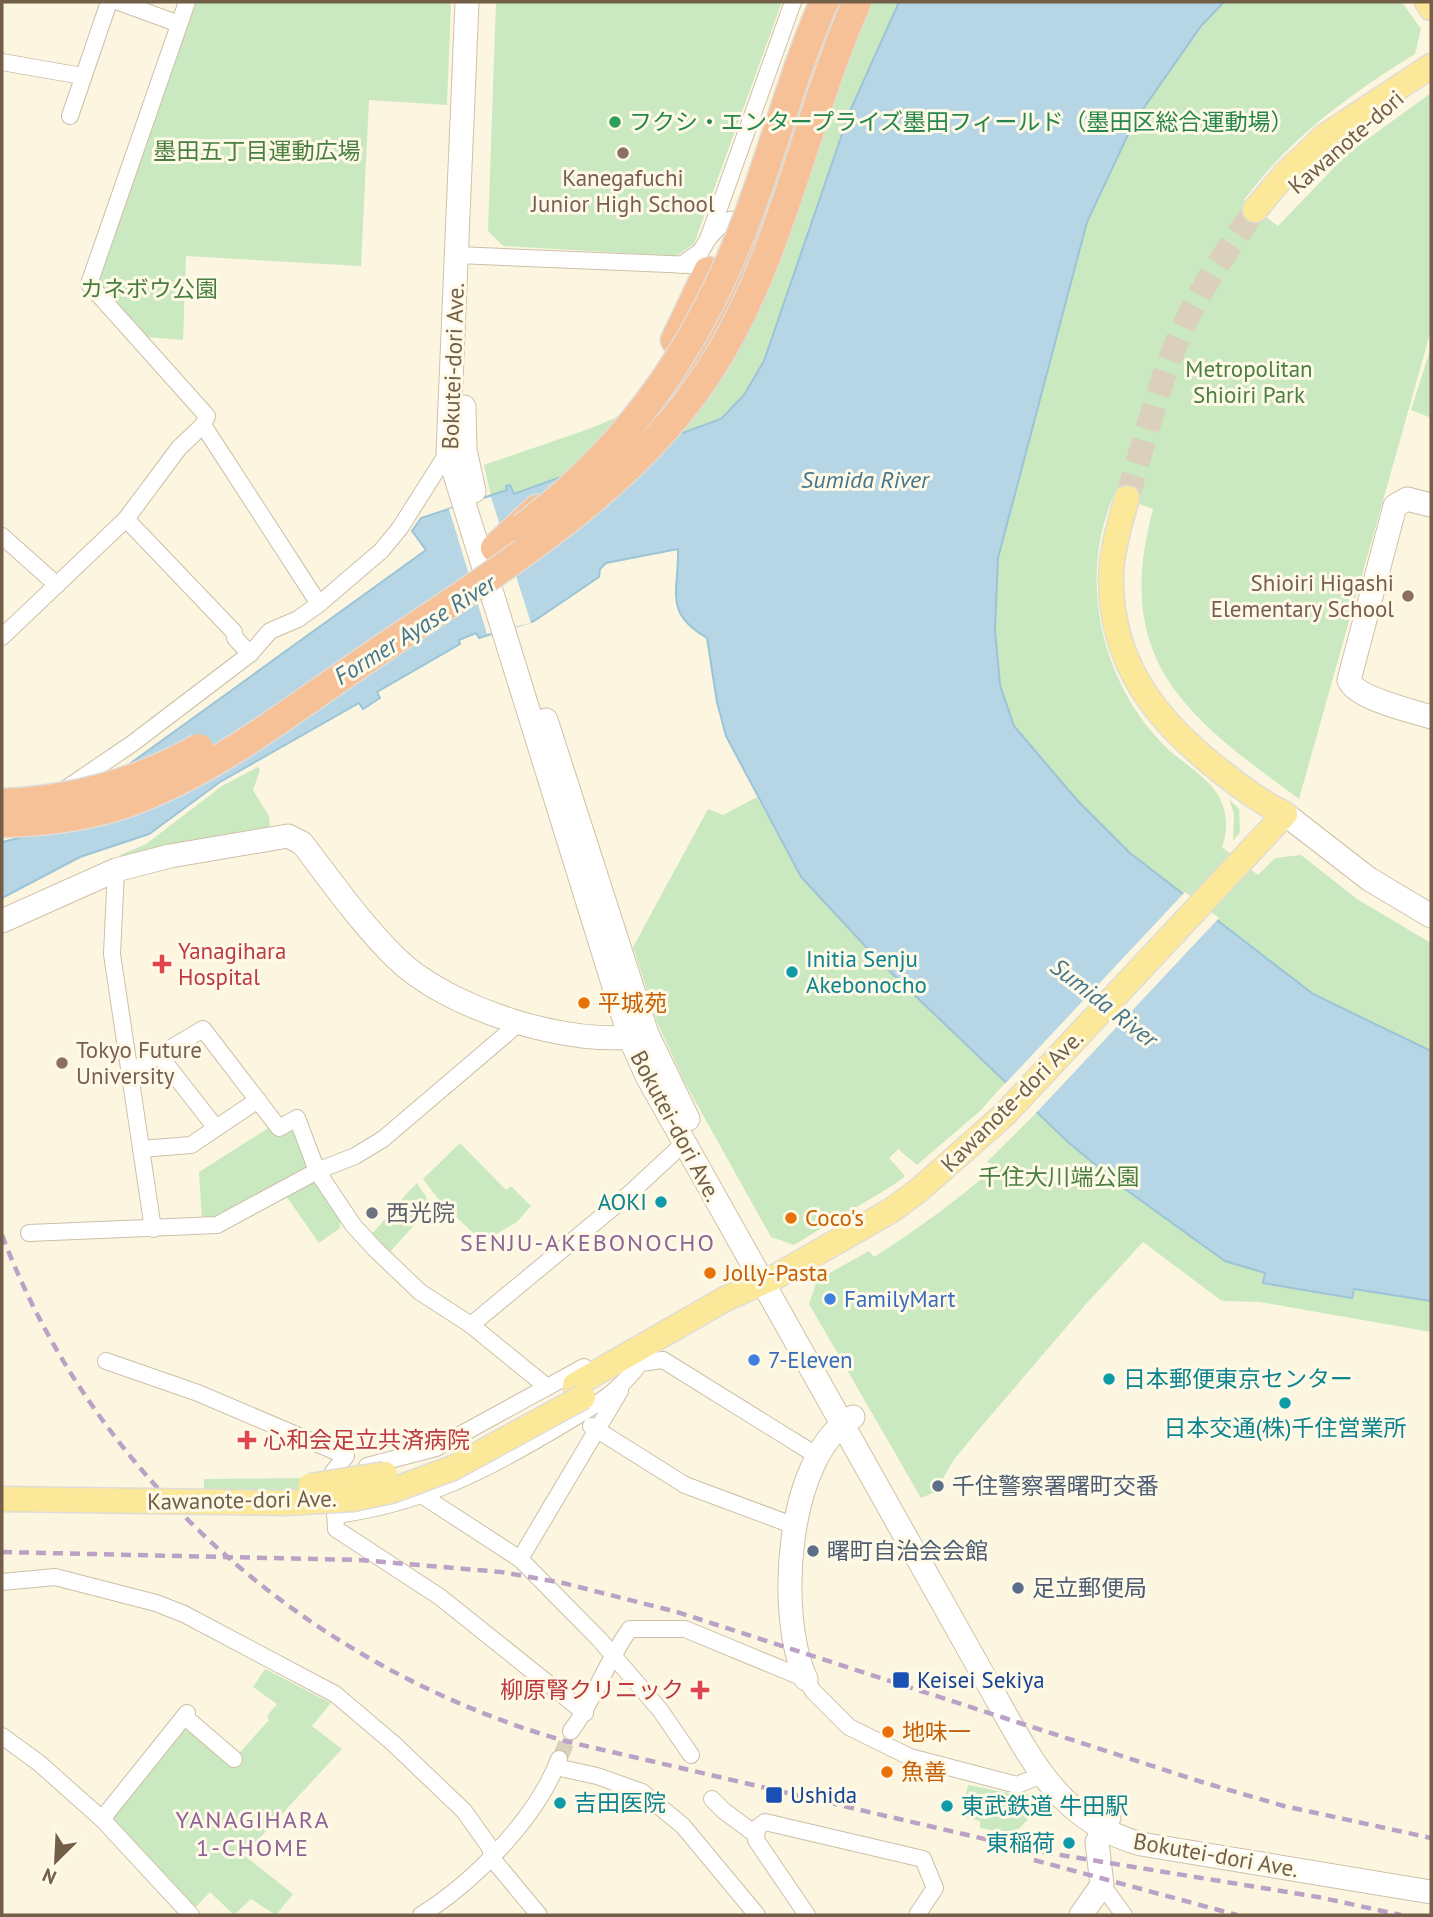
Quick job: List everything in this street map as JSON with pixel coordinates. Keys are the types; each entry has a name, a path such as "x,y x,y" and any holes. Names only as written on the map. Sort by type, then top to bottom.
{"highway":[{"path":"495,548 587,460 639,397 668,352 722,237 806,2"},
{"path":"2,803 42,800 100,788 183,757 247,718 495,548 549,507 622,437 649,404 692,340 738,242 824,2"},
{"path":"567,519 643,440 683,389 703,355 752,250 817,57 840,2"},
{"path":"2,821 44,821 105,810 137,799 192,773 270,725 567,519 605,488 654,441 699,388 722,351 767,254 857,2"}],"main road":[{"name":"Bokutei-dori Ave.","path":"467,2 464,433 470,502"},
{"name":"Bokutei-dori Ave.","path":"482,2 448,452 470,502 638,1036 683,1144 769,1281"},
{"path":"1427,2 1431,8"},
{"name":"Kawanote-dori","path":"1260,214 1350,133 1431,68"},
{"path":"1133,499 1124,577 1128,615 1136,649 1155,687 1180,721 1266,793 1285,814 1369,879 1431,916"},
{"path":"1431,505 1407,499 1395,506 1349,680 1352,688 1363,694 1431,717"},
{"name":"Kawanote-dori Ave.","path":"2,1499 286,1503 353,1499 391,1491 453,1468 579,1399 725,1299 769,1281 901,1203 953,1163 1005,1114 1285,814"},
{"path":"2,921 116,870 278,836 296,838 377,938 418,976 445,992 518,1021 565,1033 638,1036"},
{"name":"Bokutei-dori Ave.","path":"638,1036 697,1137 769,1281 1042,1775 1067,1804 1141,1844 1431,1892"},
{"name":"Kawanote-dori Ave.","path":"2,1484 287,1488 355,1481 448,1454 579,1399"},
{"name":"Bokutei-dori Ave.","path":"847,1420 1051,1765 1106,1823 1431,1878"},
{"path":"806,1679 794,1644 791,1616 795,1526 816,1455 847,1420"},
{"path":"1081,1915 1102,1885 1097,1847 1106,1823"}],"street":[{"path":"70,116 109,2"},
{"path":"119,2 179,23"},
{"path":"2,637 126,519 179,448 203,425 206,416 89,284 187,2"},
{"path":"681,265 701,251 708,239 793,2"},
{"path":"2,62 82,76"},
{"path":"464,255 702,267 738,261 747,246 749,233 741,221 733,219 723,222 708,239"},
{"path":"203,425 319,604"},
{"path":"2,821 61,792 133,743 250,654 270,631 298,619 319,604 381,551 400,528 448,452"},
{"path":"126,519 225,622 250,654"},
{"path":"2,536 57,585"},
{"path":"116,870 112,954 153,1229"},
{"path":"29,1233 217,1226 317,1171 355,1156 383,1139 511,1030 518,1021"},
{"path":"129,1073 203,1029 279,1128 297,1118 317,1171 353,1226 374,1249 421,1293 471,1325 547,1387"},
{"path":"159,1055 216,1128"},
{"path":"141,1149 191,1144 258,1100"},
{"path":"471,1325 628,1195 683,1144"},
{"path":"333,1472 381,1464 436,1448 619,1348 637,1357 663,1360 816,1455"},
{"path":"520,1559 623,1387 637,1357"},
{"path":"106,1361 198,1393 346,1455 333,1472 336,1529 440,1597 585,1713"},
{"path":"335,1515 423,1496 480,1471 579,1399 623,1387"},
{"path":"579,1399 597,1431 685,1485 795,1526"},
{"path":"423,1496 520,1559 612,1654 660,1710 691,1755"},
{"path":"2,1582 42,1577 68,1578 156,1603 184,1614 335,1694 446,1791 464,1811 539,1915"},
{"path":"571,1731 585,1713 612,1654 631,1629 685,1629 806,1679 813,1692 849,1727 910,1757 1017,1785 1042,1775"},
{"path":"102,1819 186,1715 234,1759"},
{"path":"2,1736 39,1763 102,1819 191,1915"},
{"path":"421,1915 494,1856 524,1819 558,1762 642,1792 683,1826 757,1915"},
{"path":"712,1799 723,1811 755,1834 807,1915"},
{"path":"755,1834 761,1825 771,1823 923,1859 935,1888 917,1915"},
{"path":"1102,1885 1124,1915"}],"green space":[{"name":"墨田五丁目運動広場","path":"194,2 451,2 447,105 369,100 361,266 186,256 183,340 146,337 96,283"},
{"name":"フクシ・エンタープライズ墨田フィールド（墨田区総合運動場）","path":"496,2 782,2 694,244 676,256 503,246 488,231"},
{"path":"851,2 899,2 850,111 764,361 744,395 721,419 513,494 509,485 508,490 491,497 484,465 586,430 666,397"},
{"name":"Metropolitan Shioiri Park","path":"1224,2 1402,2 1421,29 1415,54 1344,101 1322,119 1281,157 1244,200 1278,226 1347,154 1431,93 1431,330 1299,799 1223,740 1192,711 1168,680 1151,646 1143,607 1143,562 1153,509 1114,495 1103,526 1098,559 1097,592 1101,625 1123,688 1140,716 1161,742 1204,778 1220,798 1226,819 1222,847 1258,875 1275,858 1301,855 1357,899 1431,943 1431,1051 1313,994 1130,853 1077,800 1014,726 1000,685 995,630 998,558 1087,222 1134,122 1201,26"},
{"path":"1431,347 1431,421 1429,417 1411,410"},
{"path":"258,767 260,770 253,790 269,816 270,826 266,832 122,859 120,855 146,844 222,786"},
{"path":"757,797 801,877 1005,1083 980,1111 917,1165 898,1149 889,1158 905,1176 895,1184 794,1245 771,1237 684,1081 657,1022 633,947 708,809 723,815"},
{"path":"1229,799 1239,809 1240,832 1233,841 1234,814"},
{"name":"千住大川端公園","path":"1037,1112 1125,1189 1225,1261 1265,1273 1263,1282 1352,1298 1354,1289 1431,1301 1431,1332 1260,1302 1222,1301 1143,1242 975,1434 953,1461 935,1492 921,1498 809,1304 817,1280 869,1251 874,1257 982,1179 996,1166 987,1162"},
{"path":"270,1127 295,1128 308,1167 208,1223 202,1221 199,1172"},
{"path":"460,1143 506,1190 511,1186 531,1206 517,1222 483,1242 442,1204 423,1179"},
{"path":"314,1180 340,1220 340,1228 319,1243 284,1193"},
{"path":"417,1183 432,1206 387,1255 369,1236"},
{"path":"315,1478 319,1509 204,1505 204,1479"},
{"path":"265,1669 331,1703 312,1726 342,1749 244,1855 293,1894 276,1915 251,1899 234,1915 210,1892 194,1909 108,1813 184,1722 232,1761 269,1720 267,1716 277,1704 253,1687"},
{"path":"968,1785 1024,1796 1032,1793 1045,1807 1036,1811 1014,1834 980,1828 980,1821 960,1816"}],"water":[{"name":"Sumida River","path":"899,2 1224,2 1201,26 1134,122 1087,222 998,558 995,630 1000,685 1014,726 1077,800 1130,853 1313,994 1431,1051 1431,1301 1354,1289 1352,1298 1263,1283 1265,1273 1225,1261 1125,1189 1069,1143 880,962 801,877 726,736 717,702 707,638 684,619 676,600 678,549 606,563 600,569 599,577 534,621 479,638 476,633 459,640 460,644 377,692 380,698 363,709 359,703 220,782 149,834 80,857 2,898 2,842 31,835 426,550 412,531 421,518 507,490 506,486 510,485 514,494 721,419 744,395 764,361 850,111"}],"pier":[{"path":"491,497 531,623 487,634 449,509"},
{"path":"1185,892 1219,918 1034,1115 1003,1086"}],"tunnel":[{"path":"1127,498 1162,382 1179,337 1212,274 1255,210"},
{"path":"560,1758 571,1731"}],"railway":[{"path":"2,1235 43,1325 94,1409 155,1485 224,1554 301,1615 384,1666 472,1709 565,1741 1036,1851 1318,1897 1401,1915"},
{"path":"2,1552 360,1560 501,1572 563,1583 677,1612 1202,1782 1284,1806 1431,1838"},
{"path":"1034,1860 1237,1915"}],"place":[{"name":"フクシ・エンタープライズ墨田フィールド（墨田区総合運動場）","path":"615,122"},
{"name":"Kanegafuchi Junior High School","path":"623,153"},
{"name":"Shioiri Higashi Elementary School","path":"1408,596"},
{"name":"Yanagihara Hospital","path":"162,964"},
{"name":"Initia Senju Akebonocho","path":"792,972"},
{"name":"平城苑","path":"584,1003"},
{"name":"Tokyo Future University","path":"62,1063"},
{"name":"AOKI","path":"661,1202"},
{"name":"西光院","path":"372,1213"},
{"name":"Coco's","path":"791,1218"},
{"name":"Jolly-Pasta","path":"710,1273"},
{"name":"FamilyMart","path":"830,1299"},
{"name":"7-Eleven","path":"754,1360"},
{"name":"日本郵便東京センター","path":"1109,1379"},
{"name":"日本交通(株)千住営業所","path":"1285,1403"},
{"name":"心和会足立共済病院","path":"247,1440"},
{"name":"千住警察署曙町交番","path":"938,1486"},
{"name":"曙町自治会会館","path":"813,1551"},
{"name":"足立郵便局","path":"1018,1588"},
{"name":"Keisei Sekiya","path":"901,1680"},
{"name":"柳原腎クリニック","path":"700,1690"},
{"name":"地味一","path":"888,1732"},
{"name":"魚善","path":"887,1772"},
{"name":"Ushida","path":"774,1795"},
{"name":"吉田医院","path":"560,1803"},
{"name":"東武鉄道 牛田駅","path":"947,1806"},
{"name":"東稲荷","path":"1069,1843"}],"district":[{"name":"SENJU-AKEBONOCHO","path":"588,1243"},
{"name":"YANAGIHARA 1-CHOME","path":"253,1834"}],"park label":[{"name":"カネボウ公園","path":"149,289"}],"water label":[{"name":"Former Ayase River","path":"415,630"}]}
